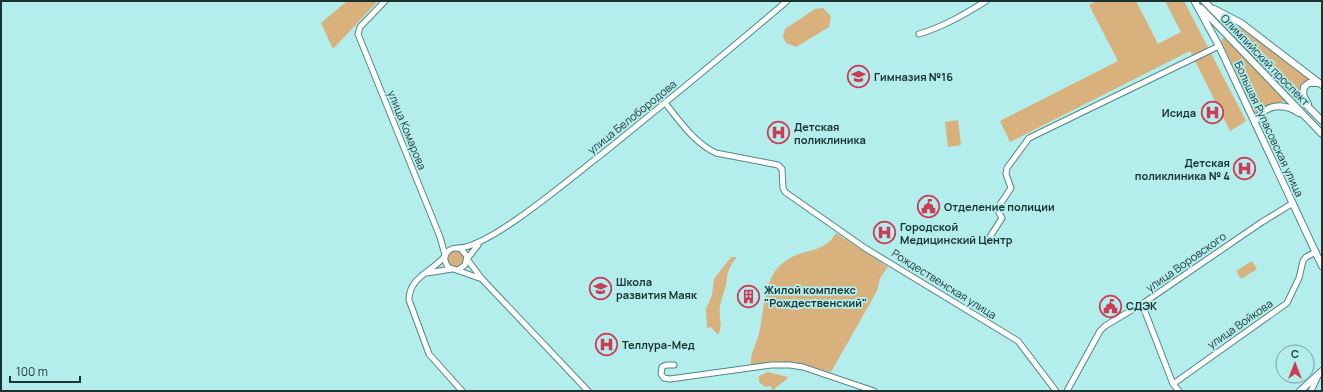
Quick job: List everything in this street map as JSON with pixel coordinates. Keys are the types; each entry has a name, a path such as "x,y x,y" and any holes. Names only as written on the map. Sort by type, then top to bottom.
{"main road":[{"name":"Олимпийский проспект","path":"1194,1 1322,134"},
{"name":"Большая Рупасовская улица","path":"1194,1 1219,46 1322,266"},
{"name":"Олимпийский проспект","path":"1204,1 1322,121"},
{"path":"1209,6 1242,23 1322,85"},
{"path":"1315,114 1304,98 1303,89 1309,83 1316,82 1322,85"},
{"path":"1255,122 1263,111 1271,107 1281,106 1294,109 1308,119"},
{"path":"1300,391 1321,372"}],"street":[{"name":"улица Комарова","path":"385,1 360,27 358,30 359,36 440,237 445,256"},
{"name":"улица Белобородова","path":"456,248 469,247 483,240 537,204 665,103 787,1"},
{"path":"919,34 931,31 986,1"},
{"path":"988,240 1002,218 997,209 1011,188 1006,174 1007,168 1029,138 1219,46"},
{"name":"Рождественская улица","path":"665,103 695,138 708,149 735,157 778,166 782,169 783,188 785,192 859,244 1018,341 1056,391"},
{"name":"улица Воровского","path":"1067,391 1094,342 1105,326 1142,304 1262,222 1293,203"},
{"name":"улица Комарова","path":"440,237 447,246 456,248"},
{"name":"улица Белобородова","path":"467,259 472,250 483,240"},
{"path":"462,391 429,354 410,307 408,296 417,279 445,256 449,250 456,248 464,251 467,259 482,279 588,391"},
{"name":"улица Войкова","path":"1173,384 1287,303 1299,278 1303,261 1306,257 1316,252"},
{"path":"445,256 446,264 455,269 471,273 482,279"},
{"path":"424,274 455,269 465,265 467,259"},
{"path":"1142,304 1173,384 1179,391"},
{"path":"674,365 666,365 662,367 661,374 664,378 670,380 771,365 790,365 803,367 874,391"},
{"path":"1311,391 1321,372"}],"shaded area":[{"path":"347,1 378,1 333,49 321,23"},
{"path":"1097,1 1136,1 1158,44 1181,32 1165,1 1184,1 1246,121 1230,131 1190,51 1010,142 1000,121 1118,61 1089,5"},
{"path":"823,8 831,16 829,27 796,47 786,43 783,36 785,29 815,9"},
{"path":"1235,27 1240,27 1310,80 1300,87 1298,95"},
{"path":"1224,37 1287,101 1268,105 1256,116 1221,40"},
{"path":"958,120 961,145 948,147 945,122"},
{"path":"836,233 888,267 880,278 877,291 831,372 793,362 751,366 751,357 759,334 766,292 775,272 782,263 792,257 823,246 830,241"},
{"path":"453,251 459,251 464,256 462,265 459,267 453,267 448,262 448,256"},
{"path":"731,257 737,257 727,276 721,301 721,328 718,335 711,327 707,328 706,309 712,295 714,279"},
{"path":"1252,261 1257,269 1241,279 1236,271"},
{"path":"767,372 788,378 772,391 771,386 765,387 759,382 759,376"}],"place":[{"name":"Гимназия №16","path":"858,77"},
{"name":"Исида","path":"1212,113"},
{"name":"Детская поликлиника","path":"778,133"},
{"name":"Детская поликлиника № 4","path":"1245,169"},
{"name":"Отделение полиции","path":"928,207"},
{"name":"Городской Медицинский Центр","path":"885,233"},
{"name":"Школа развития Маяк","path":"600,288"},
{"name":"Жилой комплекс \"Рождественский\"","path":"748,296"},
{"name":"СДЭК","path":"1111,306"},
{"name":"Теллура-Мед","path":"607,345"}]}
